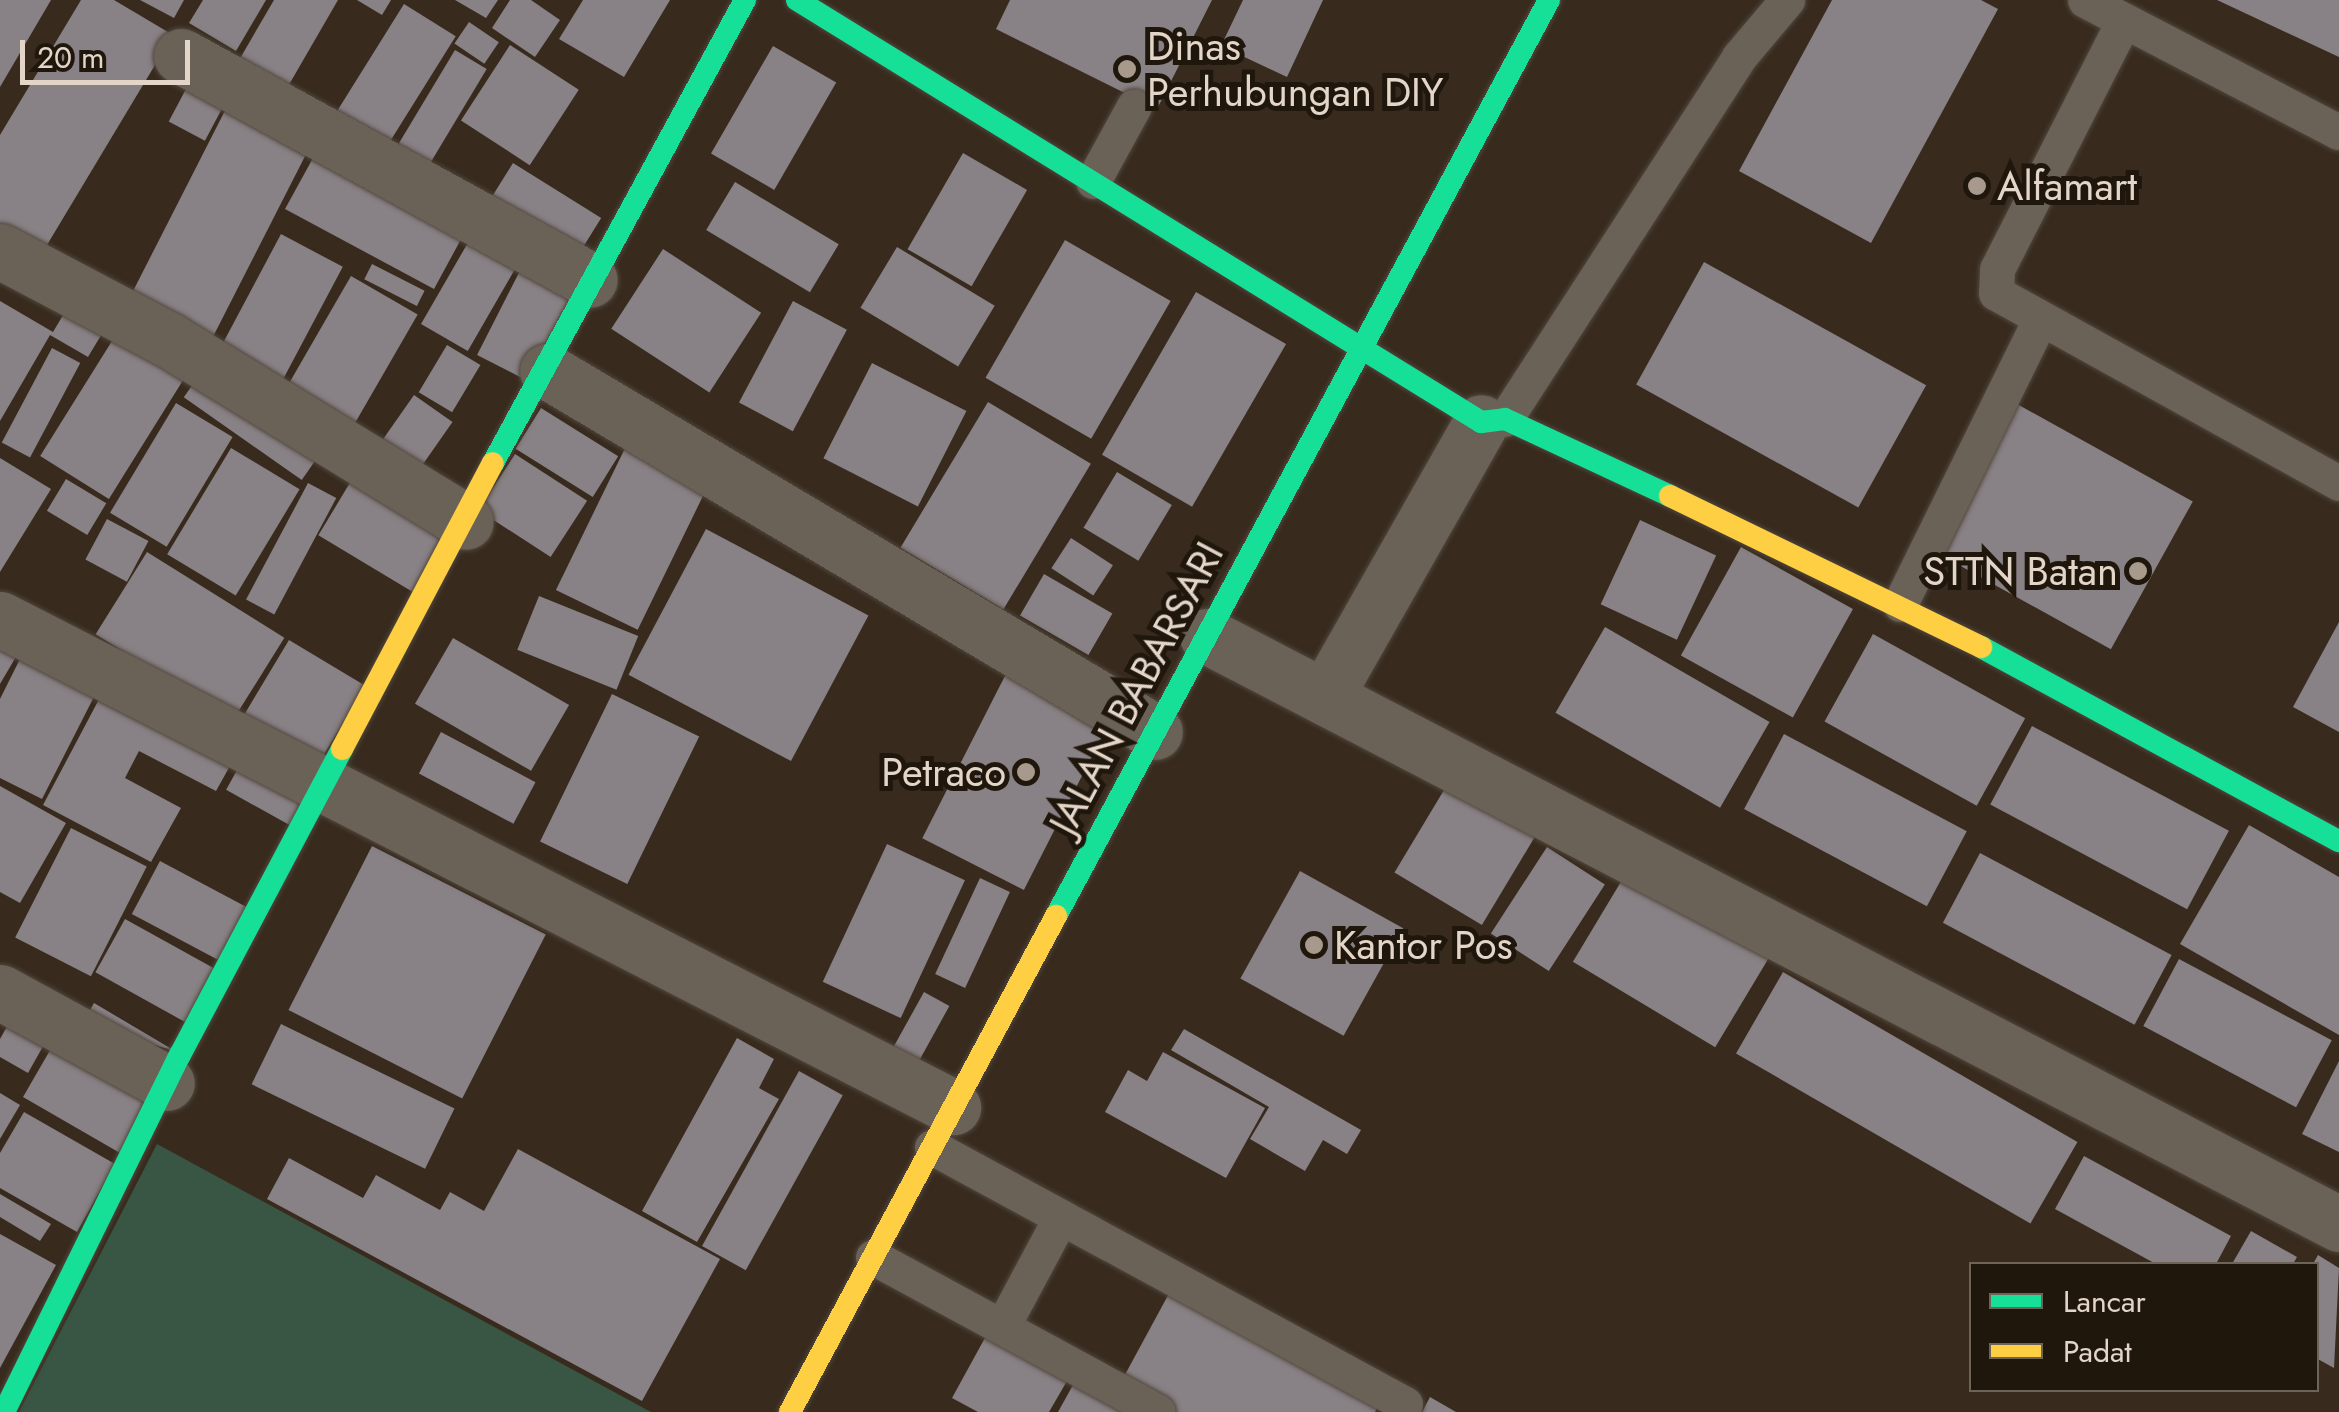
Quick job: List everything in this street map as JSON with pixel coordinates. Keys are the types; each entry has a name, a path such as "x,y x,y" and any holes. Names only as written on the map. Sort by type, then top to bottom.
{"street":[{"path":"4,1412 166,1083 547,370 590,280 745,0"},
{"path":"797,0 1361,348 1493,420 1900,604 2339,841"},
{"name":"JALAN BABARSARI","path":"790,1412 1549,0"},
{"path":"180,56 590,280"},
{"path":"0,251 169,340 466,522"},
{"path":"547,370 1155,732"},
{"path":"1325,697 1493,420"},
{"path":"0,619 943,1127"},
{"path":"1207,636 2339,1224"},
{"path":"0,992 166,1083"}],"lane":[{"path":"1493,420 1739,57 1787,0"},
{"path":"2085,0 2339,132"},
{"path":"2124,22 1997,269 1996,293 2339,483"},
{"path":"1093,182 1134,106"},
{"path":"1900,604 2040,319"},
{"path":"943,1127 1061,1217 1404,1404 1400,1412"},
{"path":"1002,1327 1061,1217"},
{"path":"873,1257 1158,1412"}],"green space":[{"path":"157,1144 651,1412 19,1412"}],"building":[{"path":"0,0 51,0 0,87"},
{"path":"81,0 114,0 173,35 35,265 0,244 0,135"},
{"path":"140,0 184,0 174,18"},
{"path":"203,0 266,0 236,51 189,23"},
{"path":"274,0 338,0 283,95 235,67"},
{"path":"357,0 391,0 382,15"},
{"path":"455,0 498,0 486,18"},
{"path":"510,0 531,0 560,20 535,57 492,28"},
{"path":"583,0 670,0 624,77 559,39"},
{"name":"Dinas Perhubungan DIY","path":"1010,0 1212,0 1157,109 996,29"},
{"path":"1243,0 1323,0 1287,77 1221,46"},
{"path":"1832,0 1981,0 1998,9 1871,243 1739,171"},
{"path":"2217,0 2339,0 2339,57"},
{"path":"404,4 456,36 387,147 335,114"},
{"path":"469,22 499,42 484,64 454,44"},
{"path":"510,45 579,90 530,165 461,120"},
{"path":"773,46 836,82 774,190 711,153"},
{"path":"455,50 487,69 425,172 393,153"},
{"path":"195,72 231,91 205,141 169,121"},
{"path":"235,91 317,133 211,340 129,299"},
{"path":"324,138 466,230 434,289 285,209"},
{"path":"963,153 1027,190 972,286 908,249"},
{"path":"513,163 601,218 577,256 489,201"},
{"path":"735,182 839,244 810,292 706,230"},
{"path":"477,227 524,254 468,351 421,324"},
{"path":"281,234 343,267 279,387 217,354"},
{"path":"1065,240 1171,301 1091,439 986,378"},
{"path":"897,247 995,306 958,367 860,308"},
{"path":"663,249 761,313 709,392 611,329"},
{"path":"527,257 578,283 528,381 477,355"},
{"path":"1704,262 1926,385 1858,508 1636,384"},
{"path":"372,264 425,291 417,306 364,279"},
{"path":"351,276 418,314 351,431 284,392"},
{"path":"1196,292 1286,344 1192,507 1102,455"},
{"path":"72,300 109,322 88,357 50,335 0,421 0,301 53,332"},
{"path":"793,301 847,330 793,431 739,403"},
{"path":"117,333 186,376 109,499 40,456"},
{"path":"447,345 480,365 452,412 419,392"},
{"path":"52,348 80,363 30,457 2,442"},
{"path":"872,363 966,411 918,506 823,458"},
{"path":"205,367 323,450 302,480 184,397"},
{"path":"414,395 453,422 418,472 379,445"},
{"path":"988,402 1091,464 1003,610 900,548"},
{"path":"176,403 233,437 167,547 110,513"},
{"path":"2017,404 2193,501 2111,649 1935,552"},
{"path":"541,408 618,456 593,497 516,449"},
{"path":"630,438 712,478 638,630 556,590"},
{"path":"231,448 300,489 236,595 167,554"},
{"path":"515,454 587,501 551,557 479,510"},
{"path":"0,458 51,489 0,572"},
{"path":"357,471 456,531 418,595 318,535"},
{"path":"1117,472 1172,505 1138,561 1084,528"},
{"path":"66,479 106,503 87,535 47,511"},
{"path":"308,483 336,498 274,615 246,600"},
{"path":"107,519 148,541 127,582 85,560"},
{"path":"1640,520 1716,555 1677,640 1601,604"},
{"path":"706,529 868,615 791,761 629,675"},
{"path":"1071,538 1113,565 1093,595 1051,568"},
{"path":"1741,547 1853,609 1793,718 1681,655"},
{"path":"147,552 284,638 233,720 96,634"},
{"path":"1044,574 1112,613 1088,655 1020,616"},
{"path":"539,596 638,636 616,690 517,650"},
{"path":"2339,622 2339,732 2293,707"},
{"path":"1605,627 1770,722 1720,808 1556,713"},
{"path":"1873,634 2025,718 1977,806 1825,721"},
{"path":"0,637 27,638 0,684"},
{"path":"453,638 569,705 531,771 415,704"},
{"path":"289,640 365,686 319,763 243,717"},
{"path":"25,649 100,685 42,799 0,778 0,699"},
{"path":"1009,668 1111,720 1024,890 922,838"},
{"path":"105,688 235,757 216,791 139,751 125,778 181,808 151,862 43,805"},
{"path":"612,694 699,737 627,884 540,841"},
{"path":"2032,726 2229,831 2187,909 1990,805"},
{"path":"441,732 535,782 513,824 419,773"},
{"path":"1784,734 1967,831 1927,906 1744,809"},
{"path":"246,754 310,789 290,825 226,790"},
{"path":"1447,785 1534,838 1482,925 1394,872"},
{"path":"0,786 66,823 20,903 0,892"},
{"path":"2249,825 2339,877 2339,1035 2180,944"},
{"path":"71,828 147,867 91,976 15,938"},
{"path":"887,844 965,880 901,1018 823,982"},
{"path":"372,846 546,935 462,1098 288,1010"},
{"path":"1547,847 1605,885 1549,971 1491,933"},
{"path":"1980,853 2172,955 2135,1025 1943,923"},
{"path":"160,861 254,911 226,964 132,914"},
{"path":"1628,870 1770,955 1715,1047 1573,962"},
{"path":"1300,871 1403,928 1344,1036 1240,979"},
{"path":"980,878 1010,892 965,988 935,974"},
{"path":"125,919 222,973 193,1026 95,972"},
{"path":"2179,959 2332,1040 2296,1107 2143,1026"},
{"path":"1783,972 2077,1142 2030,1223 1736,1053"},
{"path":"924,992 949,1006 914,1070 889,1056"},
{"path":"94,1003 175,1051 82,1024"},
{"path":"19,1005 55,1025 28,1073 0,1057 0,1039"},
{"path":"281,1024 454,1109 425,1169 252,1084"},
{"path":"1184,1029 1361,1130 1347,1154 1323,1140 1305,1171 1250,1139 1269,1107 1171,1050"},
{"path":"60,1033 158,1090 121,1154 23,1097"},
{"path":"737,1038 774,1059 759,1088 779,1099 697,1242 642,1211"},
{"path":"1163,1052 1265,1108 1226,1178 1105,1112 1128,1070 1147,1081"},
{"path":"2339,1061 2339,1152 2302,1134"},
{"path":"799,1071 843,1095 746,1270 702,1246"},
{"path":"0,1093 20,1105 0,1139"},
{"path":"24,1112 115,1164 77,1232 0,1188 0,1153"},
{"path":"518,1149 720,1259 642,1401 267,1199 289,1158 363,1198 376,1175 440,1210 450,1192 484,1211"},
{"path":"2084,1156 2231,1236 2217,1262 2152,1262 2055,1209"},
{"path":"0,1194 51,1224 40,1241 0,1217"},
{"path":"2251,1231 2297,1257 2294,1262 2233,1262"},
{"path":"0,1234 56,1265 0,1368"},
{"path":"2318,1255 2339,1268 2334,1368 2319,1360 2319,1262 2314,1262"},
{"path":"1172,1288 1381,1402 1375,1412 1177,1412 1121,1382"},
{"path":"986,1336 1067,1381 1049,1412 978,1412 952,1398"},
{"path":"1073,1385 1122,1412 1058,1412"},
{"path":"1430,1397 1456,1412 1422,1412"}],"traffic: fast":[{"path":"493,463 745,0"},
{"path":"797,0 1481,422 1505,419 1670,496"},
{"path":"1056,916 1549,0"},
{"path":"1981,647 2339,841"},
{"path":"4,1412 180,1055 342,749"}],"traffic: slow":[{"path":"342,749 493,463"},
{"path":"1670,496 1981,647"},
{"path":"790,1412 1056,916"}],"place":[{"name":"Dinas Perhubungan DIY","path":"1127,69"},
{"name":"Alfamart","path":"1977,186"},
{"name":"STTN Batan","path":"2138,571"},
{"name":"Petraco","path":"1026,772"},
{"name":"Kantor Pos","path":"1314,945"}]}
